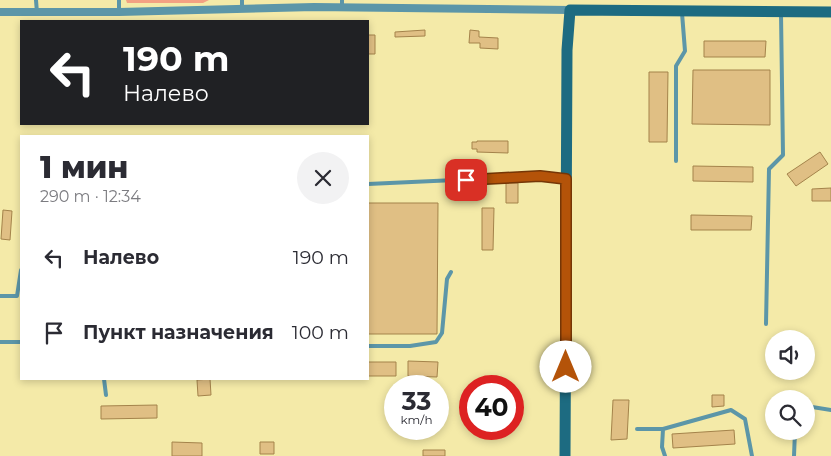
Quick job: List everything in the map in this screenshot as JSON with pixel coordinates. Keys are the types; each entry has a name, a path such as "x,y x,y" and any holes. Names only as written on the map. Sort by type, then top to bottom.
{"street":[{"path":"0,12 119,12 242,4 342,4 570,10 831,12"},
{"path":"565,456 567,44 570,10"}],"lane":[{"path":"36,0 37,13"},
{"path":"119,0 119,12"},
{"path":"676,161 676,66 685,51 682,11"},
{"path":"766,324 769,169 783,154 781,12"},
{"path":"369,184 540,176 566,179"},
{"path":"0,296 17,296 20,270"},
{"path":"369,346 410,346 436,342 442,333 447,279 451,272"},
{"path":"0,342 20,342"},
{"path":"104,380 106,396"},
{"path":"815,407 831,410"},
{"path":"637,429 663,429 731,410 745,419 752,456"},
{"path":"663,429 662,447 665,456"},
{"path":"794,456 795,440"}],"shaded area":[{"path":"126,0 209,0 203,3 127,3"}],"building":[{"path":"425,30 425,36 395,37 395,32"},
{"path":"470,30 479,31 479,37 498,38 498,49 480,48 480,43 469,43"},
{"path":"369,35 375,35 375,54 369,54"},
{"path":"704,41 766,41 765,57 704,57"},
{"path":"693,70 770,70 770,125 692,124"},
{"path":"649,72 668,72 667,142 649,142"},
{"path":"508,141 508,153 477,152 477,149 472,149 472,142"},
{"path":"820,152 828,164 796,186 787,174"},
{"path":"693,166 753,167 753,182 693,181"},
{"path":"506,183 518,183 518,203 506,203"},
{"path":"831,188 831,201 812,201 812,189"},
{"path":"369,203 438,203 437,334 369,334"},
{"path":"482,208 494,208 493,250 482,250"},
{"path":"3,210 12,211 10,240 1,239"},
{"path":"691,215 752,216 751,230 691,230"},
{"path":"408,361 438,362 437,375 408,375"},
{"path":"369,362 396,362 396,375 369,376"},
{"path":"197,380 210,380 211,395 198,396"},
{"path":"712,395 724,395 724,406 712,407"},
{"path":"613,400 629,400 627,439 611,440"},
{"path":"157,405 157,418 101,419 101,406"},
{"path":"734,430 735,444 673,448 672,434"},
{"path":"172,442 202,443 202,456 172,456"},
{"path":"260,442 274,442 274,454 260,454"},
{"path":"423,450 445,450 445,456 423,456"}],"route":[{"path":"466,180 540,176 566,179 566,367"}]}
